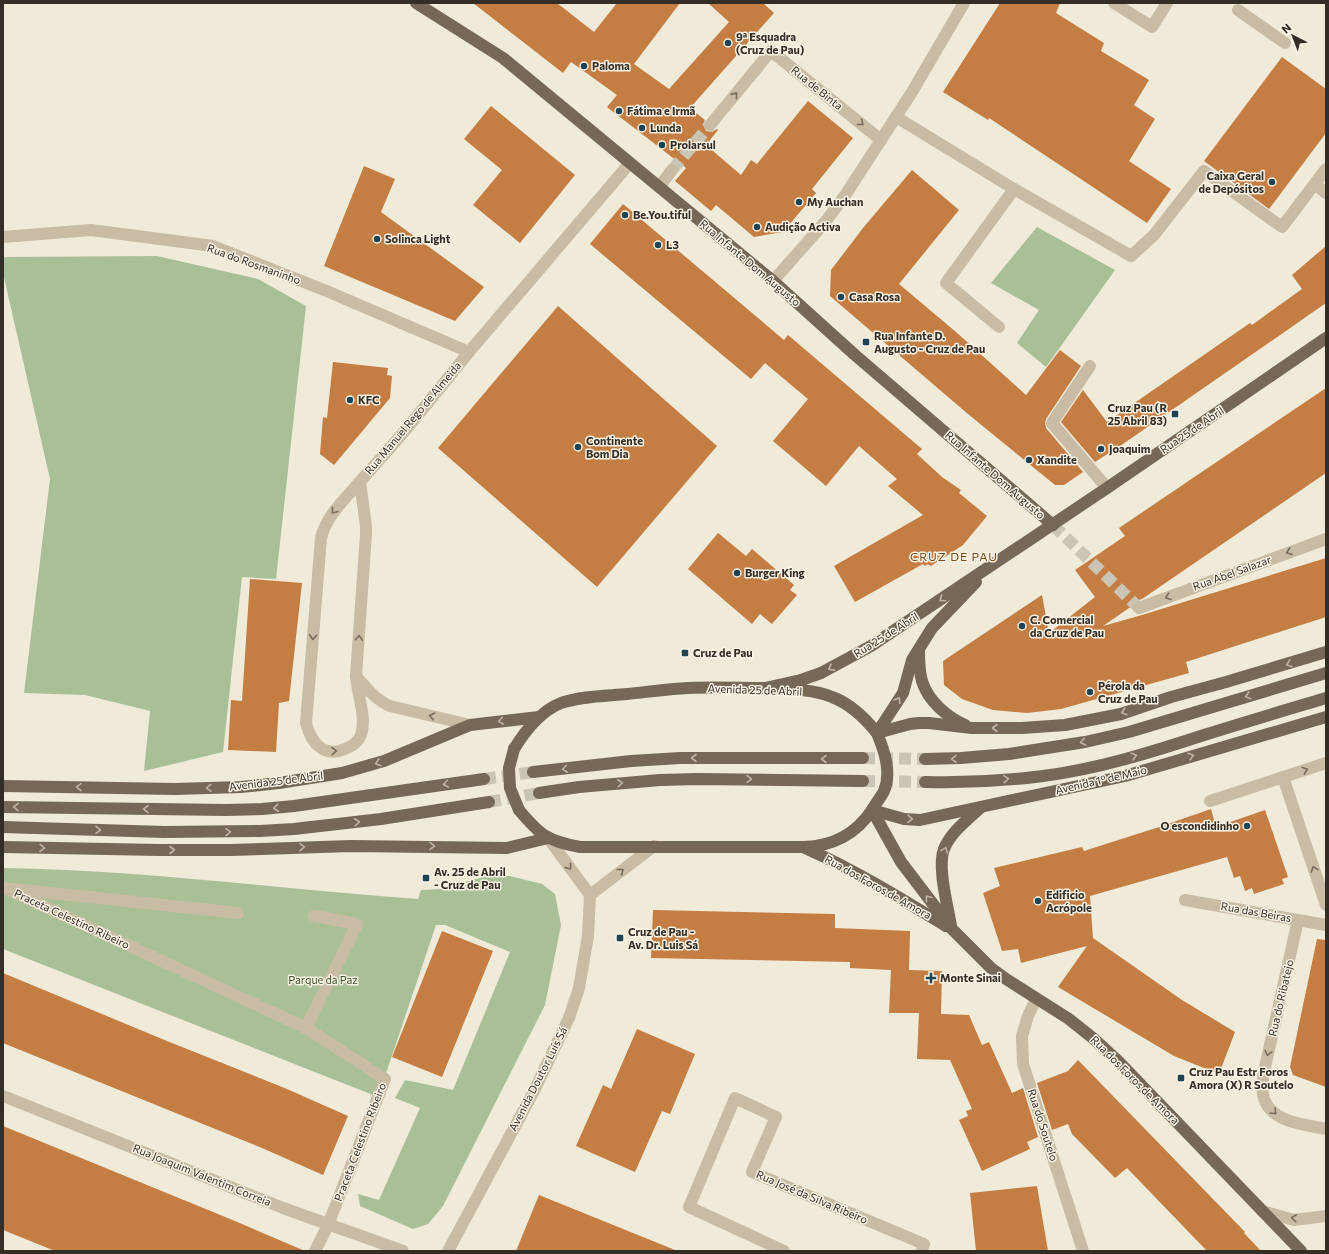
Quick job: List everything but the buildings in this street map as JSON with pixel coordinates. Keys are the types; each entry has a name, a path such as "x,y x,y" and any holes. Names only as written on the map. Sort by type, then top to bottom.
{"main road":[{"name":"Rua Infante Dom Augusto","path":"416,3 503,58 773,281 855,355 1053,525"},
{"name":"Rua 25 de Abril","path":"765,688 800,680 821,673 855,655 903,625 1053,525 1326,338"},
{"name":"Rua 25 de Abril","path":"877,732 902,693 912,660 932,628 997,562"},
{"path":"919,648 919,665 922,681 927,693 944,712 960,723 972,728"},
{"path":"877,732 919,723 972,728 1022,728 1065,725 1114,715 1326,652"},
{"path":"925,759 1009,754 1085,742 1129,732 1326,673"},
{"name":"Avenida 25 de Abril","path":"687,688 765,688 812,692 833,697 852,708 867,720 877,732 885,752 887,773 884,790 872,810 861,824 846,836 836,841 816,847 580,847 564,844 548,838 532,826 519,810 510,788 509,768 514,749 522,736 539,717 551,708 562,703 587,698 687,688"},
{"path":"925,782 998,780 1044,776 1086,768 1170,746 1326,698"},
{"name":"Avenida 25 de Abril","path":"3,786 175,789 241,787 279,783 342,773 384,761 470,725 539,717"},
{"name":"Avenida 1º de Maio","path":"872,810 904,819 920,820 1125,776 1326,717"},
{"path":"533,772 631,761 680,758 863,758"},
{"path":"3,806 227,810 262,809 294,806 484,778"},
{"path":"539,793 579,787 660,780 710,779 863,781"},
{"path":"3,827 164,832 260,831 294,829 381,819 489,802"},
{"name":"Rua dos Foros de Amora","path":"952,929 941,867 944,850 951,837 960,826 982,806"},
{"name":"Rua dos Foros de Amora","path":"872,810 902,862 952,929 991,968 1036,999 1069,1019 1118,1061 1301,1251"},
{"path":"3,847 159,850 230,850 351,846 506,848 548,838"},
{"name":"Rua dos Foros de Amora","path":"804,847 829,858 879,885 952,929"}],"street":[{"path":"773,281 826,221 846,194 912,92 964,3"},
{"path":"1114,3 1152,27 1168,3"},
{"path":"1238,10 1285,43"},
{"name":"Rua de Binta","path":"710,125 771,51 881,140"},
{"path":"896,117 1014,189 1131,256 1154,235 1204,171 1282,227 1326,169"},
{"name":"Rua Manuel Rego de Almeida","path":"360,482 366,534 356,676 363,719 363,728 361,735 356,742 349,747 333,752 325,750 318,745 312,738 306,723 321,538 323,529 330,516 402,434 469,352 630,163"},
{"path":"659,187 672,170"},
{"path":"1315,184 1326,193"},
{"path":"999,327 946,283 1014,189"},
{"name":"Rua do Rosmaninho","path":"3,237 91,230 213,246 329,292 469,352"},
{"path":"1090,366 1052,423 1107,488"},
{"name":"Rua Abel Salazar","path":"1139,608 1326,539"},
{"path":"356,676 368,691 378,700 390,706 470,725"},
{"path":"1210,801 1326,763"},
{"path":"1283,777 1326,906"},
{"path":"548,838 590,895 654,846"},
{"name":"Praceta Celestino Ribeiro","path":"238,913 5,888 306,1028 385,1079 328,1224"},
{"name":"Avenida Doutor Luís Sá","path":"448,1251 534,1091 569,1018 580,980 588,936 590,895"},
{"name":"Rua das Beiras","path":"1185,900 1326,925"},
{"path":"306,1028 357,924 314,916"},
{"name":"Rua do Ribatejo","path":"1298,920 1263,1076 1263,1096 1269,1107 1278,1116 1290,1121 1326,1129"},
{"name":"Rua do Soutelo","path":"1036,999 1028,1016 1022,1036 1023,1064 1083,1251"},
{"name":"Rua Joaquim Valentim Correia","path":"3,1096 328,1224 403,1251"},
{"name":"Rua José da Silva Ribeiro","path":"784,1251 689,1208 735,1098 776,1117 752,1172 924,1244 922,1251"},
{"path":"1262,1211 1294,1220 1326,1216"},
{"path":"315,1251 328,1224"}],"green space":[{"path":"1037,227 1115,270 1046,367 1017,343 1039,310 991,283"},
{"path":"157,256 258,279 306,306 276,579 242,577 223,752 144,771 150,711 85,695 24,693 50,479 3,273 3,257"},
{"name":"Parque da Paz","path":"3,868 107,872 418,899 421,890 441,889 490,875 510,876 542,884 555,894 561,925 545,1005 443,1206 428,1224 413,1229 360,1206 358,1194 379,1200 420,1108 395,1098 405,1080 453,1090 510,952 445,925 436,925 378,1097 3,949"}],"tunnel":[{"path":"672,170 710,125"},
{"path":"1053,525 1139,608"},
{"path":"863,758 925,759"},
{"path":"484,779 533,772"},
{"path":"863,781 925,782"},
{"path":"489,802 539,793"}],"place":[{"name":"9ª Esquadra (Cruz de Pau)","path":"728,43"},
{"name":"Paloma","path":"584,66"},
{"name":"Fátima e Irmã","path":"619,111"},
{"name":"Lunda","path":"642,128"},
{"name":"Prolarsul","path":"662,145"},
{"name":"Caixa Geral de Depósitos","path":"1272,182"},
{"name":"My Auchan","path":"799,202"},
{"name":"Be.You.tiful","path":"625,215"},
{"name":"Audição Activa","path":"757,227"},
{"name":"Solinca Light","path":"377,239"},
{"name":"L3","path":"658,245"},
{"name":"Casa Rosa","path":"841,297"},
{"name":"Rua Infante D. Augusto - Cruz de Pau","path":"866,342"},
{"name":"KFC","path":"350,400"},
{"name":"Cruz Pau (R 25 Abril 83)","path":"1175,414"},
{"name":"Continente Bom Dia","path":"578,447"},
{"name":"Joaquim","path":"1101,449"},
{"name":"Xandite","path":"1029,460"},
{"name":"Burger King","path":"737,573"},
{"name":"C. Comercial da Cruz de Pau","path":"1022,626"},
{"name":"Cruz de Pau","path":"685,653"},
{"name":"Pérola da Cruz de Pau","path":"1090,692"},
{"name":"O escondidinho","path":"1247,826"},
{"name":"Av. 25 de Abril - Cruz de Pau","path":"426,878"},
{"name":"Edificio Acrópole","path":"1038,901"},
{"name":"Cruz de Pau - Av. Dr. Luis Sá","path":"620,938"},
{"name":"Monte Sinai","path":"931,978"},
{"name":"Cruz Pau Estr Foros Amora (X) R Soutelo","path":"1181,1078"}],"district":[{"name":"CRUZ DE PAU","path":"954,557"}]}
